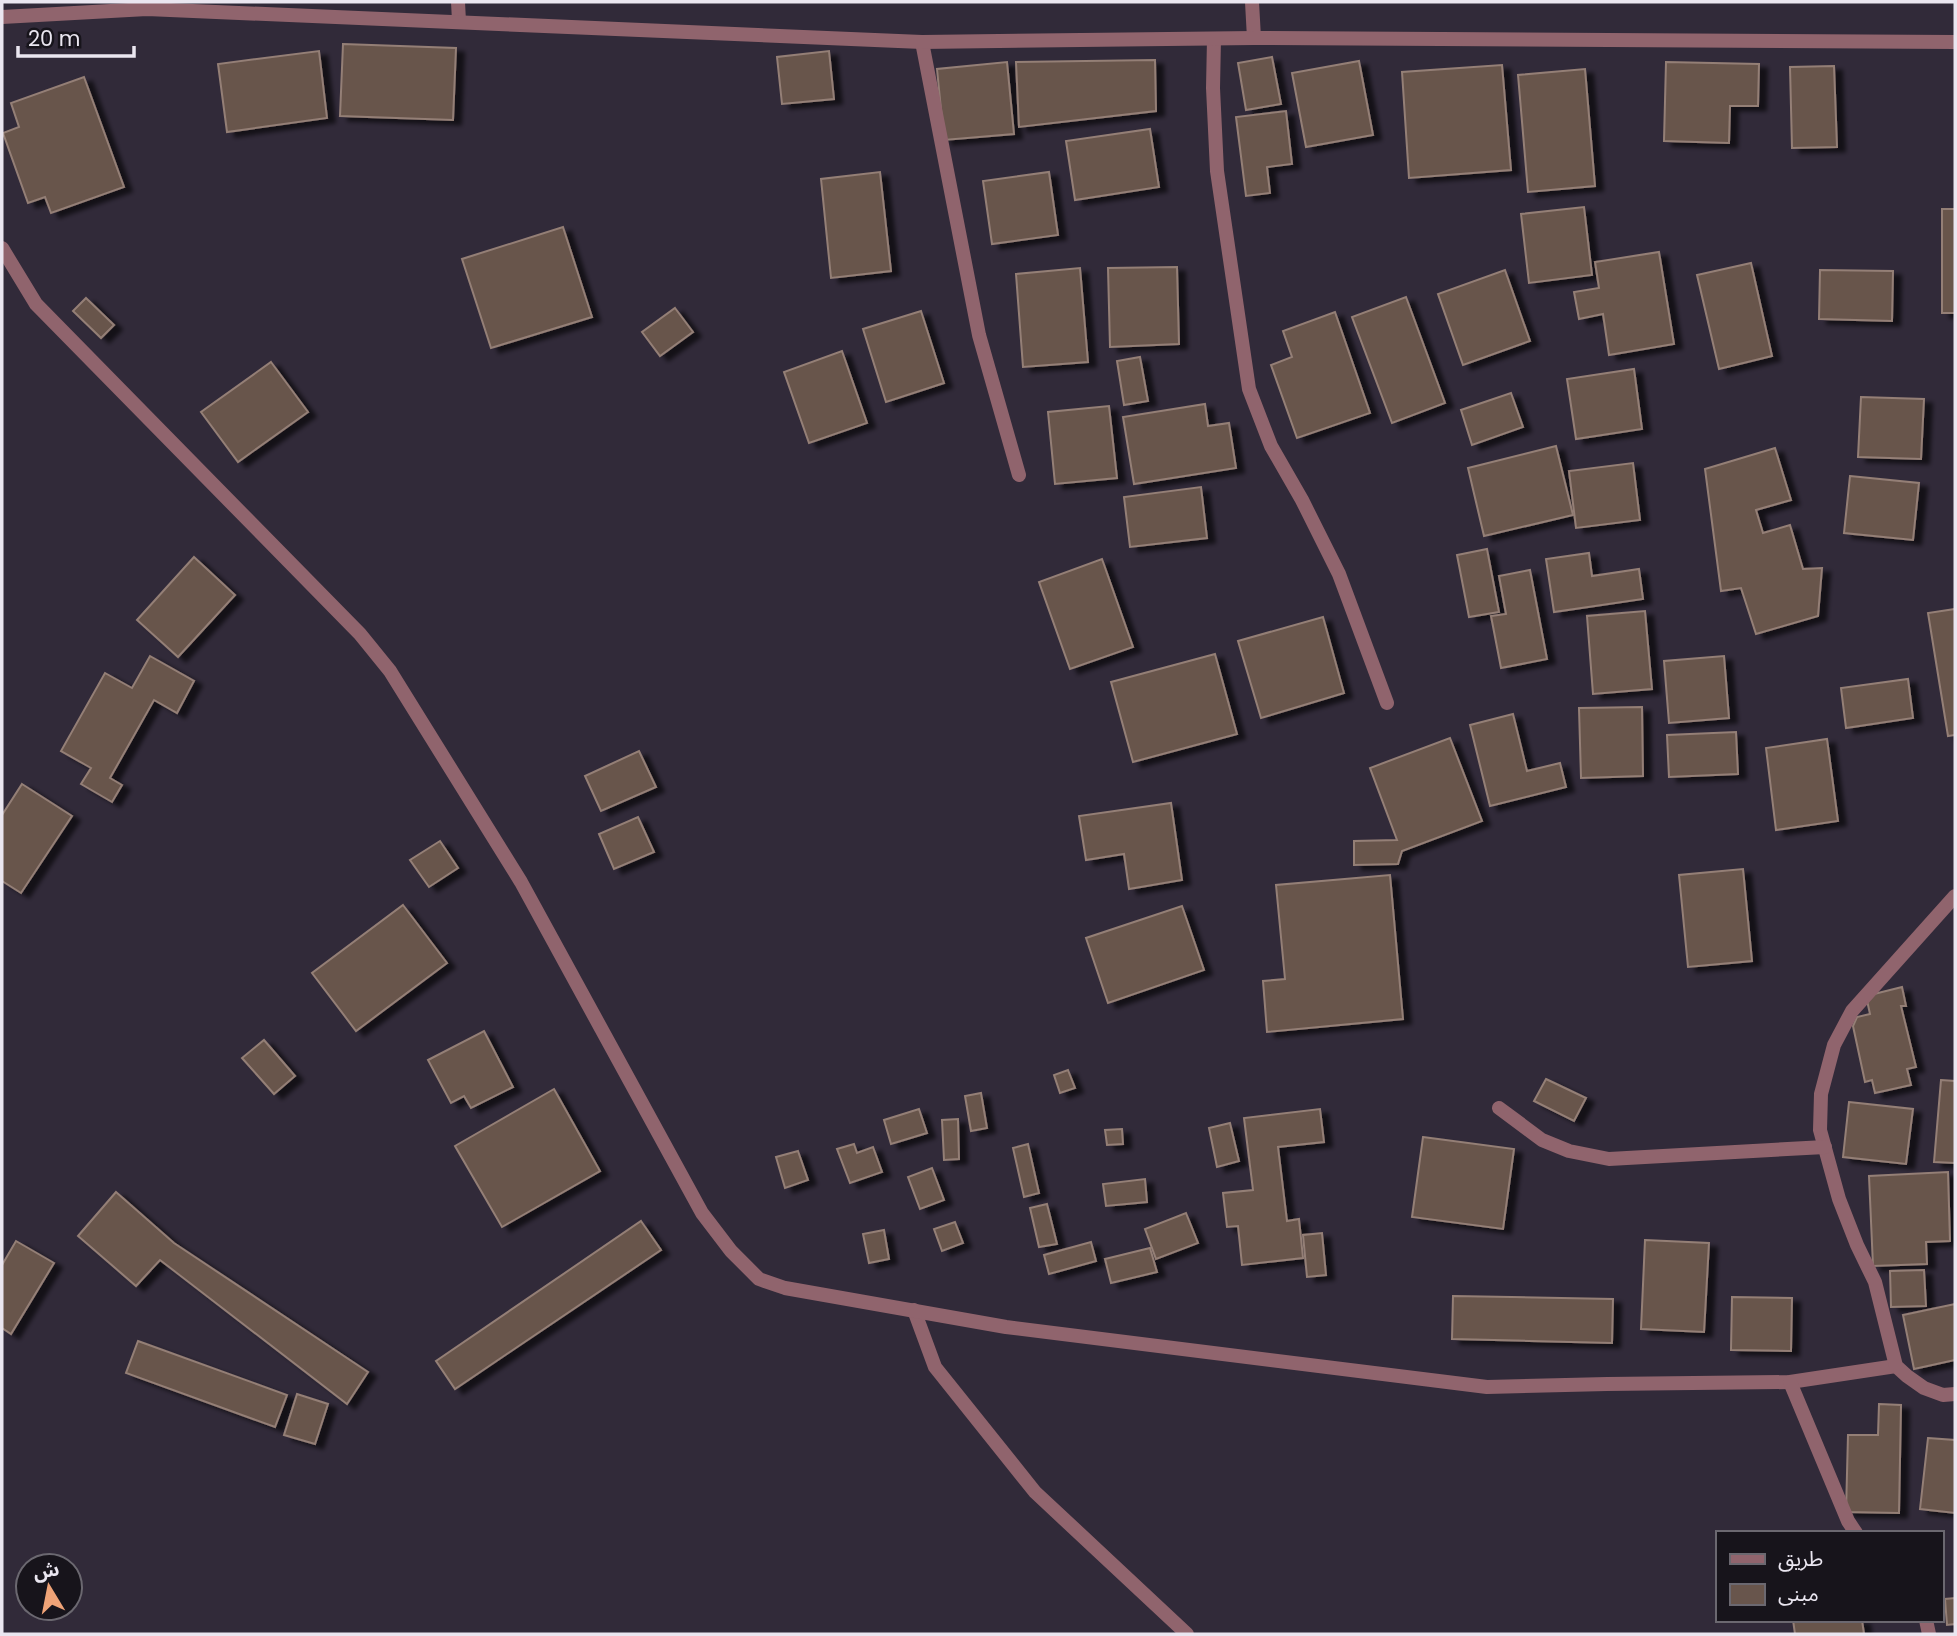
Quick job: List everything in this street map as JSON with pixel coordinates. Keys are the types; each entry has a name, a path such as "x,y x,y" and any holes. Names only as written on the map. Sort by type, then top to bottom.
{"street":[{"path":"458,2 459,20"},
{"path":"1252,2 1254,38"},
{"path":"2,17 147,9 922,41 1254,38 1955,42"},
{"path":"1214,39 1213,88 1217,171 1249,389 1271,446 1339,574 1387,703"},
{"path":"922,41 979,335 1019,475"},
{"path":"2,248 36,304 360,634 390,671 521,882 702,1213 731,1251 759,1279 785,1288 1006,1327 1487,1387 1790,1382 1896,1366"},
{"path":"1955,896 1852,1011 1835,1045 1821,1094 1820,1130 1839,1199 1875,1282 1896,1366 1924,1388 1943,1395 1955,1394"},
{"path":"1499,1108 1542,1140 1569,1151 1609,1158 1825,1147"},
{"path":"914,1310 935,1367 1035,1492 1187,1634"},
{"path":"1790,1382 1848,1521 1855,1531"}],"building":[{"path":"343,44 456,48 453,120 340,116"},
{"path":"319,51 327,118 227,132 218,64"},
{"path":"829,51 834,99 782,104 777,57"},
{"path":"1272,57 1281,104 1246,110 1238,63"},
{"path":"1155,60 1156,111 1019,127 1016,62"},
{"path":"1359,61 1373,135 1306,147 1292,73"},
{"path":"1007,62 1014,134 944,140 937,69"},
{"path":"1666,62 1759,64 1758,106 1730,106 1729,143 1664,141"},
{"path":"1502,65 1511,170 1409,178 1402,72"},
{"path":"1834,66 1837,147 1792,148 1790,67"},
{"path":"1585,69 1595,186 1528,192 1518,75"},
{"path":"84,77 124,187 51,213 45,197 28,203 3,133 19,127 11,103"},
{"path":"1286,111 1292,164 1267,167 1270,193 1246,196 1236,117"},
{"path":"1150,129 1159,187 1075,200 1066,141"},
{"path":"880,172 891,271 831,278 821,179"},
{"path":"1049,172 1058,235 992,244 983,181"},
{"path":"1584,207 1592,275 1529,283 1521,214"},
{"path":"1942,209 1955,209 1955,313 1942,313"},
{"path":"563,227 592,317 491,348 462,259"},
{"path":"1659,252 1674,344 1609,355 1603,314 1579,319 1574,292 1599,288 1595,262"},
{"path":"1751,263 1772,356 1719,369 1697,275"},
{"path":"1177,267 1179,344 1110,347 1108,268"},
{"path":"1080,268 1088,362 1023,367 1016,274"},
{"path":"1505,270 1530,341 1463,365 1438,294"},
{"path":"1820,270 1893,271 1892,321 1819,319"},
{"path":"1406,297 1445,403 1392,423 1352,317"},
{"path":"86,298 114,325 101,338 73,311"},
{"path":"675,308 693,332 660,356 642,332"},
{"path":"921,311 944,383 886,402 863,329"},
{"path":"1335,312 1370,413 1297,438 1271,365 1292,357 1283,331"},
{"path":"842,351 867,423 809,443 784,372"},
{"path":"1140,357 1148,401 1124,405 1117,361"},
{"path":"271,362 308,412 238,462 201,412"},
{"path":"1634,369 1642,429 1576,439 1567,379"},
{"path":"1511,393 1523,427 1472,445 1461,410"},
{"path":"1861,397 1924,399 1921,459 1858,457"},
{"path":"1205,404 1208,426 1229,423 1236,468 1134,484 1123,417"},
{"path":"1109,406 1117,478 1055,484 1048,412"},
{"path":"1556,446 1573,515 1484,536 1468,468"},
{"path":"1775,448 1791,500 1756,510 1763,533 1790,525 1803,569 1822,568 1818,616 1756,634 1741,588 1721,591 1705,469"},
{"path":"1633,463 1640,520 1576,528 1569,471"},
{"path":"1850,476 1919,483 1913,540 1844,533"},
{"path":"1201,487 1207,538 1130,547 1124,497"},
{"path":"1487,549 1499,612 1469,617 1457,555"},
{"path":"1589,553 1592,576 1639,569 1643,599 1554,612 1546,559"},
{"path":"194,557 235,595 178,657 137,620"},
{"path":"1102,559 1133,647 1070,669 1039,582"},
{"path":"1530,570 1547,659 1501,668 1491,616 1506,614 1499,576"},
{"path":"1955,609 1955,735 1948,736 1928,613"},
{"path":"1645,611 1652,689 1593,694 1587,616"},
{"path":"1323,617 1344,693 1261,718 1238,641"},
{"path":"1215,654 1237,734 1133,762 1111,682"},
{"path":"150,656 194,681 177,713 154,700 110,778 122,785 112,802 81,784 91,768 61,751 105,673 132,688"},
{"path":"1724,656 1729,718 1669,723 1664,661"},
{"path":"1908,679 1913,718 1846,728 1841,688"},
{"path":"1642,707 1643,776 1581,778 1579,708"},
{"path":"1513,714 1527,771 1560,763 1566,787 1490,806 1470,725"},
{"path":"1736,732 1738,774 1669,777 1667,735"},
{"path":"1450,738 1482,821 1402,851 1398,864 1354,865 1354,841 1397,840 1370,768"},
{"path":"1827,739 1838,821 1776,830 1766,748"},
{"path":"639,751 656,787 601,811 585,776"},
{"path":"22,784 72,816 21,893 2,881 2,815"},
{"path":"1171,803 1182,880 1129,889 1124,854 1086,860 1079,816"},
{"path":"638,817 654,852 614,869 599,834"},
{"path":"440,841 458,868 429,887 410,860"},
{"path":"1743,869 1752,961 1688,967 1679,875"},
{"path":"1390,875 1403,1019 1267,1032 1263,981 1285,979 1276,885"},
{"path":"403,905 447,963 356,1031 312,973"},
{"path":"1182,906 1204,970 1108,1003 1086,938"},
{"path":"1902,987 1906,1006 1901,1006 1916,1067 1907,1069 1911,1085 1875,1093 1872,1080 1865,1082 1853,1026 1857,1017 1870,1014 1866,996"},
{"path":"484,1031 513,1087 471,1108 464,1096 451,1103 428,1060"},
{"path":"264,1040 295,1076 274,1094 242,1058"},
{"path":"1068,1070 1075,1088 1060,1093 1054,1075"},
{"path":"1546,1079 1586,1098 1574,1121 1534,1101"},
{"path":"1941,1080 1955,1081 1955,1163 1934,1162"},
{"path":"554,1089 600,1171 502,1227 455,1146"},
{"path":"981,1093 987,1128 971,1131 965,1096"},
{"path":"1849,1102 1913,1109 1906,1164 1843,1157"},
{"path":"919,1109 927,1133 891,1144 884,1120"},
{"path":"1320,1109 1324,1142 1278,1147 1287,1221 1299,1219 1303,1258 1242,1265 1238,1226 1227,1227 1223,1193 1253,1190 1244,1118"},
{"path":"958,1119 959,1159 944,1160 942,1120"},
{"path":"1230,1123 1239,1161 1217,1167 1209,1128"},
{"path":"1122,1129 1123,1144 1107,1145 1105,1130"},
{"path":"1423,1137 1514,1149 1503,1229 1412,1217"},
{"path":"854,1144 857,1153 873,1147 882,1172 850,1183 837,1149"},
{"path":"1028,1144 1039,1193 1024,1197 1013,1148"},
{"path":"798,1151 808,1180 785,1188 776,1157"},
{"path":"932,1168 944,1200 920,1209 908,1177"},
{"path":"1948,1172 1950,1241 1926,1242 1927,1264 1873,1266 1869,1176"},
{"path":"1145,1179 1147,1202 1106,1206 1103,1184"},
{"path":"116,1192 174,1243 368,1372 347,1404 160,1260 136,1286 78,1236"},
{"path":"1047,1204 1057,1244 1039,1247 1030,1208"},
{"path":"1186,1213 1198,1243 1156,1259 1145,1229"},
{"path":"641,1221 661,1250 455,1389 436,1361"},
{"path":"955,1222 963,1243 942,1251 934,1229"},
{"path":"884,1230 889,1259 869,1263 863,1234"},
{"path":"1322,1233 1326,1275 1307,1277 1303,1235"},
{"path":"1645,1240 1709,1243 1704,1332 1641,1329"},
{"path":"16,1241 54,1263 11,1334 2,1328 2,1265"},
{"path":"1091,1242 1096,1261 1049,1274 1044,1255"},
{"path":"1150,1248 1157,1272 1111,1283 1105,1259"},
{"path":"1924,1270 1926,1306 1891,1307 1890,1271"},
{"path":"1453,1296 1613,1299 1612,1343 1452,1339"},
{"path":"1732,1297 1792,1298 1791,1351 1731,1350"},
{"path":"1955,1304 1955,1360 1914,1369 1903,1315"},
{"path":"138,1341 287,1395 275,1427 126,1373"},
{"path":"297,1394 328,1404 315,1444 284,1435"},
{"path":"1879,1404 1901,1405 1899,1513 1846,1512 1848,1435 1878,1435"},
{"path":"1928,1438 1955,1440 1955,1513 1920,1509"},
{"path":"1955,1598 1955,1624 1947,1625 1945,1599"},
{"path":"1793,1622 1862,1622 1864,1634 1795,1634"}]}
